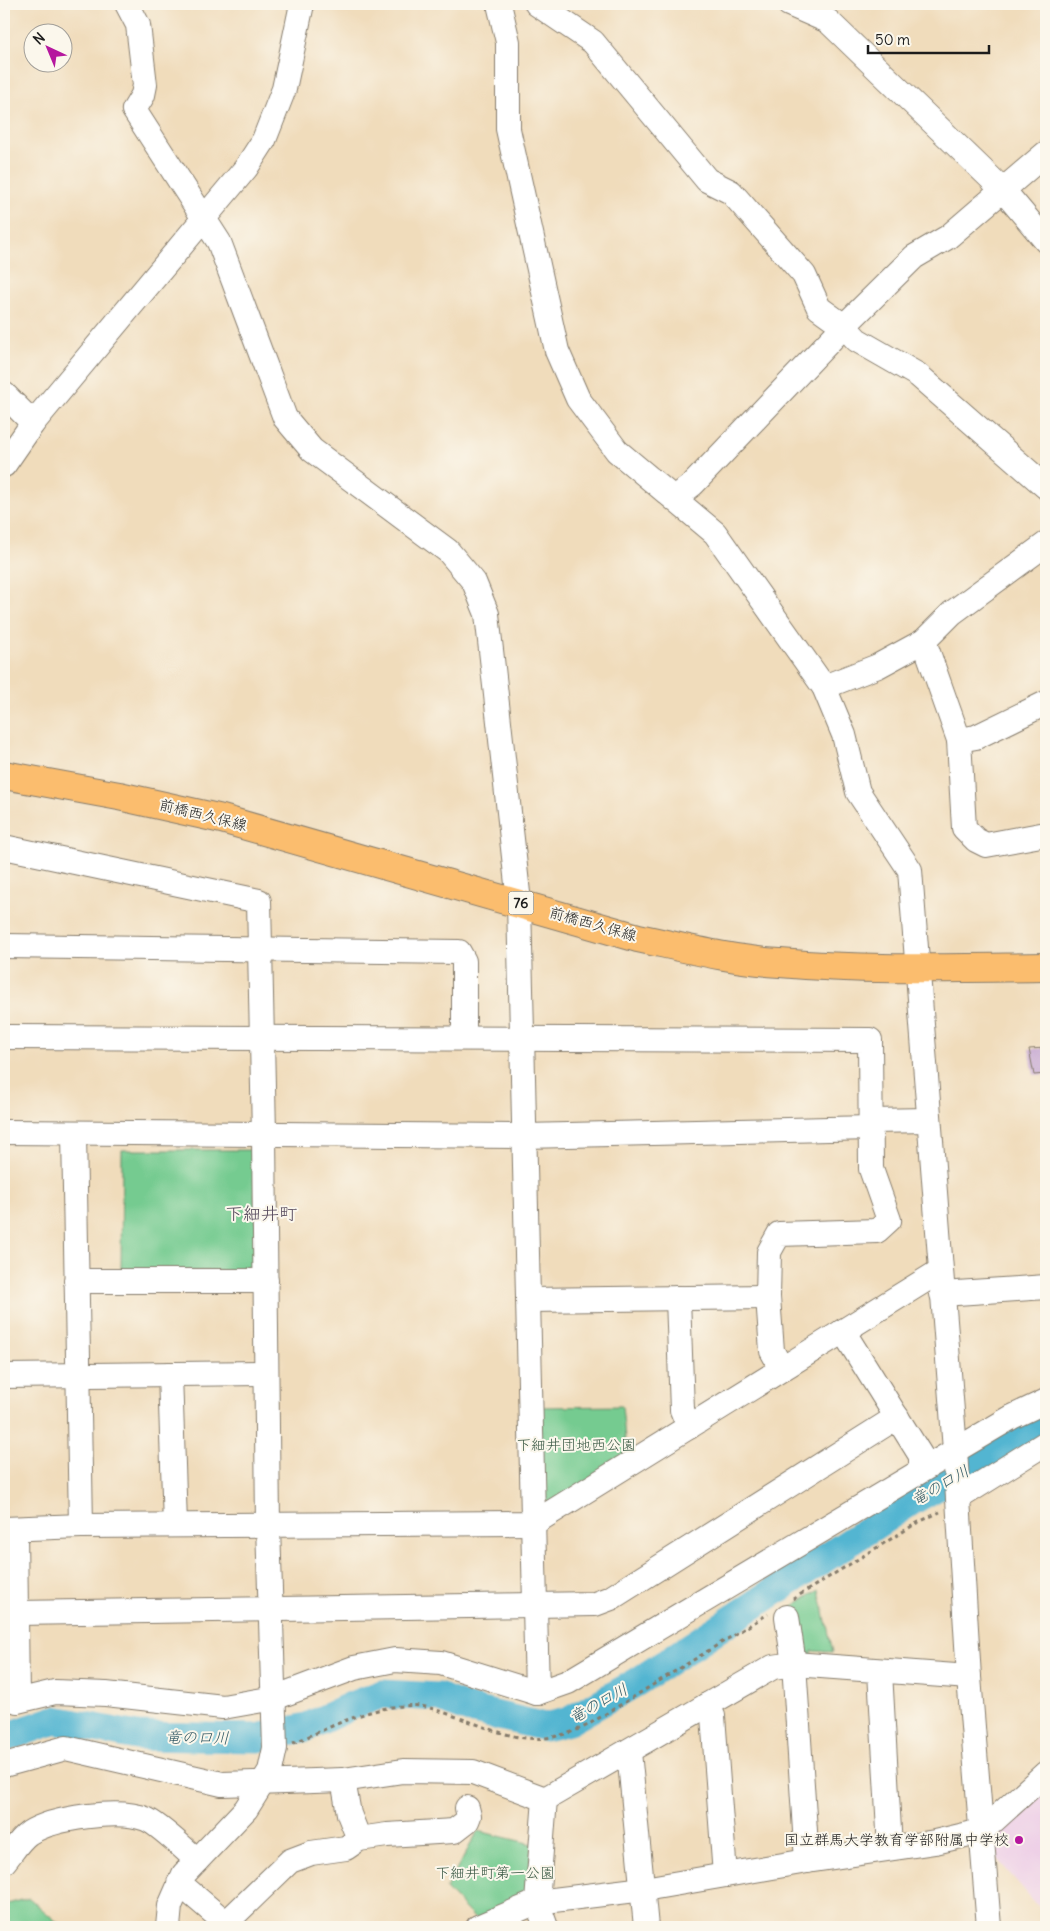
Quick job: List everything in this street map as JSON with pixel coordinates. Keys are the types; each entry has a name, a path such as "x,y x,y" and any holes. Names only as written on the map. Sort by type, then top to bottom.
{"main road":[{"name":"前橋西久保線","path":"4,775 120,796 222,819 519,902 638,938 703,953 779,963 918,968 1046,967"}],"street":[{"path":"127,4 138,25 145,86 143,96 134,110 220,242 286,418 312,450 448,551 474,582 487,614 519,902 537,1694"},
{"path":"4,465 33,423 246,168 264,140 284,89 302,4"},
{"path":"499,4 508,42 508,129 557,351 578,399 617,452 676,498 715,533 824,687 844,736 858,792 910,870 940,1271 956,1453 969,1677 989,1927"},
{"path":"537,4 593,42 707,180 731,192 804,275 819,308 844,326 857,340 918,375 1046,488"},
{"path":"789,4 828,21 1003,190 1046,241"},
{"path":"676,498 693,484 844,326 914,257 948,237 1046,153"},
{"path":"4,394 33,423"},
{"path":"824,687 878,666 924,641 952,613 1046,544"},
{"path":"924,641 959,740 964,828 976,840 986,845 1046,834"},
{"path":"959,740 976,737 1046,703"},
{"path":"4,847 258,901 264,1134 268,1526 275,1748 270,1771 246,1810 233,1826 184,1874 170,1906 168,1927"},
{"path":"4,946 459,952 464,961 464,1038"},
{"path":"4,1037 870,1040 871,1169 889,1220 877,1231 779,1234 769,1252 768,1297 772,1352 782,1369"},
{"path":"4,1132 525,1136 871,1125 929,1120"},
{"path":"74,1133 81,1526"},
{"path":"940,1271 534,1523 81,1526 9,1529 16,1613 10,1708 55,1692 106,1694 223,1707 273,1703 354,1668 395,1660 441,1663 537,1694 568,1682 921,1470 956,1453 1046,1401"},
{"path":"76,1281 266,1281"},
{"path":"942,1294 1046,1286"},
{"path":"529,1300 768,1297"},
{"path":"678,1298 682,1410 689,1427"},
{"path":"842,1332 921,1456 921,1470"},
{"path":"4,1376 266,1373"},
{"path":"170,1374 176,1525"},
{"path":"16,1613 595,1604 612,1598 897,1417"},
{"path":"958,1494 1046,1443"},
{"path":"787,1617 794,1664 807,1861"},
{"path":"4,1765 66,1748 222,1784 343,1780 403,1771 473,1772 545,1799 773,1667 794,1664 880,1672 969,1677"},
{"path":"880,1672 890,1848"},
{"path":"707,1704 713,1716 726,1875"},
{"path":"629,1752 644,1889 646,1927"},
{"path":"478,1927 537,1902 644,1889 807,1861 935,1842 982,1831 1046,1773"},
{"path":"343,1780 350,1814 359,1839"},
{"path":"545,1799 537,1902 546,1927"},
{"path":"179,1884 226,1923 290,1861 311,1853 346,1848 359,1839 387,1835 454,1831 467,1821 469,1816 467,1808"},
{"path":"4,1862 28,1834 39,1829 72,1819 126,1815 147,1820 197,1860"}],"shaded area":[{"name":"国立群馬大学教育学部附属中学校","path":"1046,1779 1046,1915 991,1852 991,1828"}],"green space":[{"path":"122,1150 253,1150 258,1266 252,1271 121,1271"},
{"name":"下細井団地西公園","path":"622,1406 627,1459 554,1504 540,1497 537,1407"},
{"path":"819,1590 833,1652 812,1651 812,1658 802,1657 791,1607"},
{"name":"下細井町第一公園","path":"478,1831 532,1844 529,1895 476,1920 446,1889"},
{"path":"29,1898 63,1927 4,1927 4,1905"}],"building":[{"path":"1046,1048 1046,1074 1034,1075 1029,1049"}],"waterway":[{"name":"竜の口川","path":"4,1738 55,1720 137,1736 258,1738 307,1727 351,1706 382,1694 438,1697 469,1709 546,1727 569,1721 637,1682 915,1499 1046,1425"}],"place":[{"name":"国立群馬大学教育学部附属中学校","path":"1019,1840"}],"district":[{"name":"下細井町","path":"261,1214"}]}
